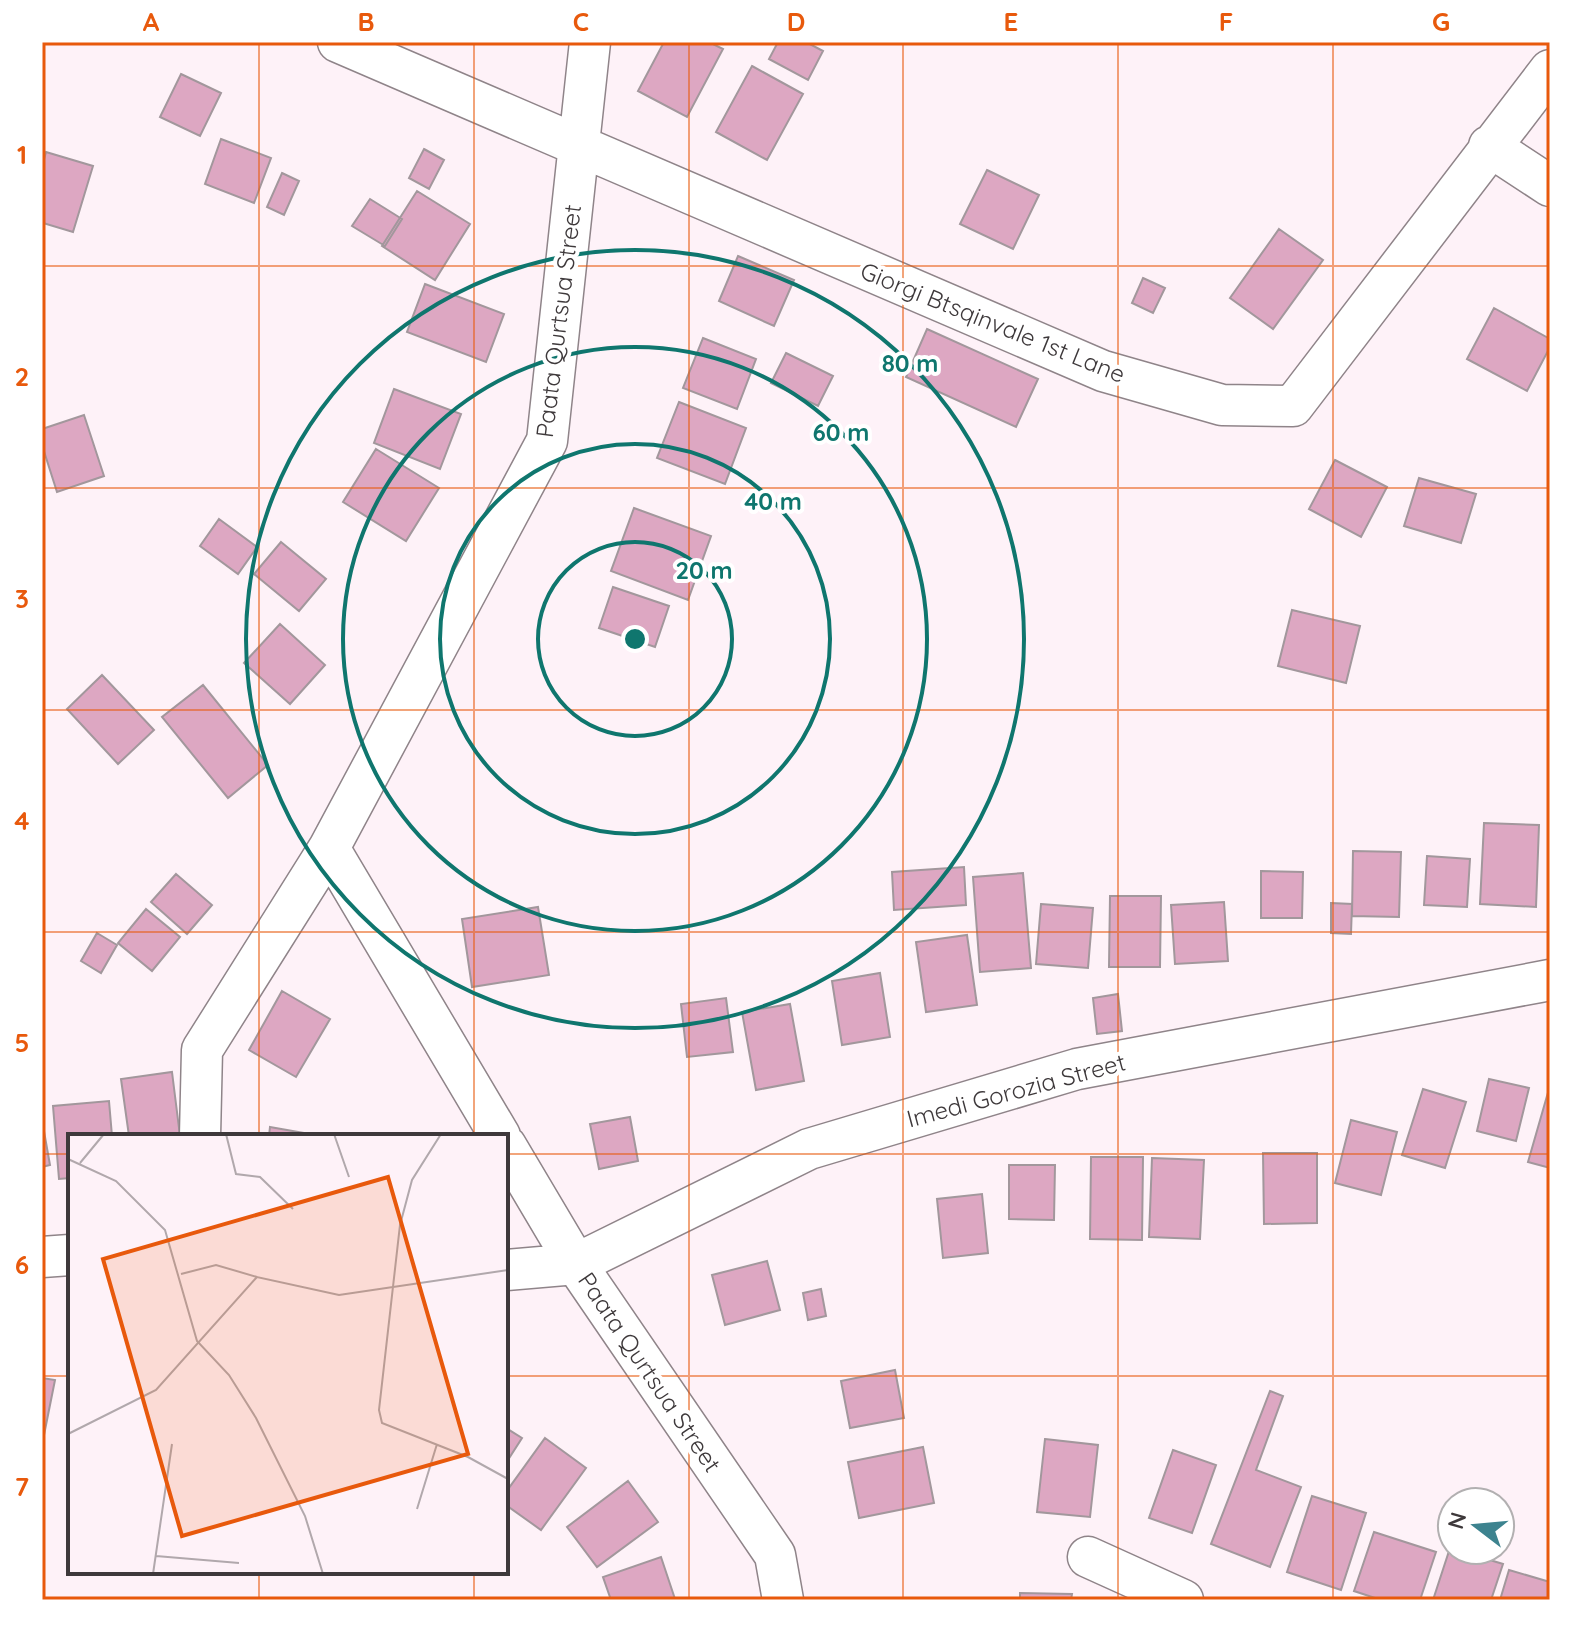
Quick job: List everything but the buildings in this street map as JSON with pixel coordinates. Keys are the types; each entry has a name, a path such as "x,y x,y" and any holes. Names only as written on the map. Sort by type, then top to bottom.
{"street":[{"path":"338,42 577,147"},
{"name":"Paata Qurtsua Street","path":"200,1134 202,1050 329,848 547,441 590,42"},
{"name":"Giorgi Btsqinvale 1st Lane","path":"577,147 1103,371 1222,405 1293,406 1550,70"},
{"path":"1489,146 1550,186"},
{"path":"329,848 499,1134"},
{"name":"Imedi Gorozia Street","path":"508,1270 576,1264 809,1149 1077,1069 1550,980"},
{"name":"Paata Qurtsua Street","path":"508,1149 576,1264 775,1555 783,1600"},
{"path":"42,1257 68,1255"},
{"path":"1088,1557 1183,1600"}]}
